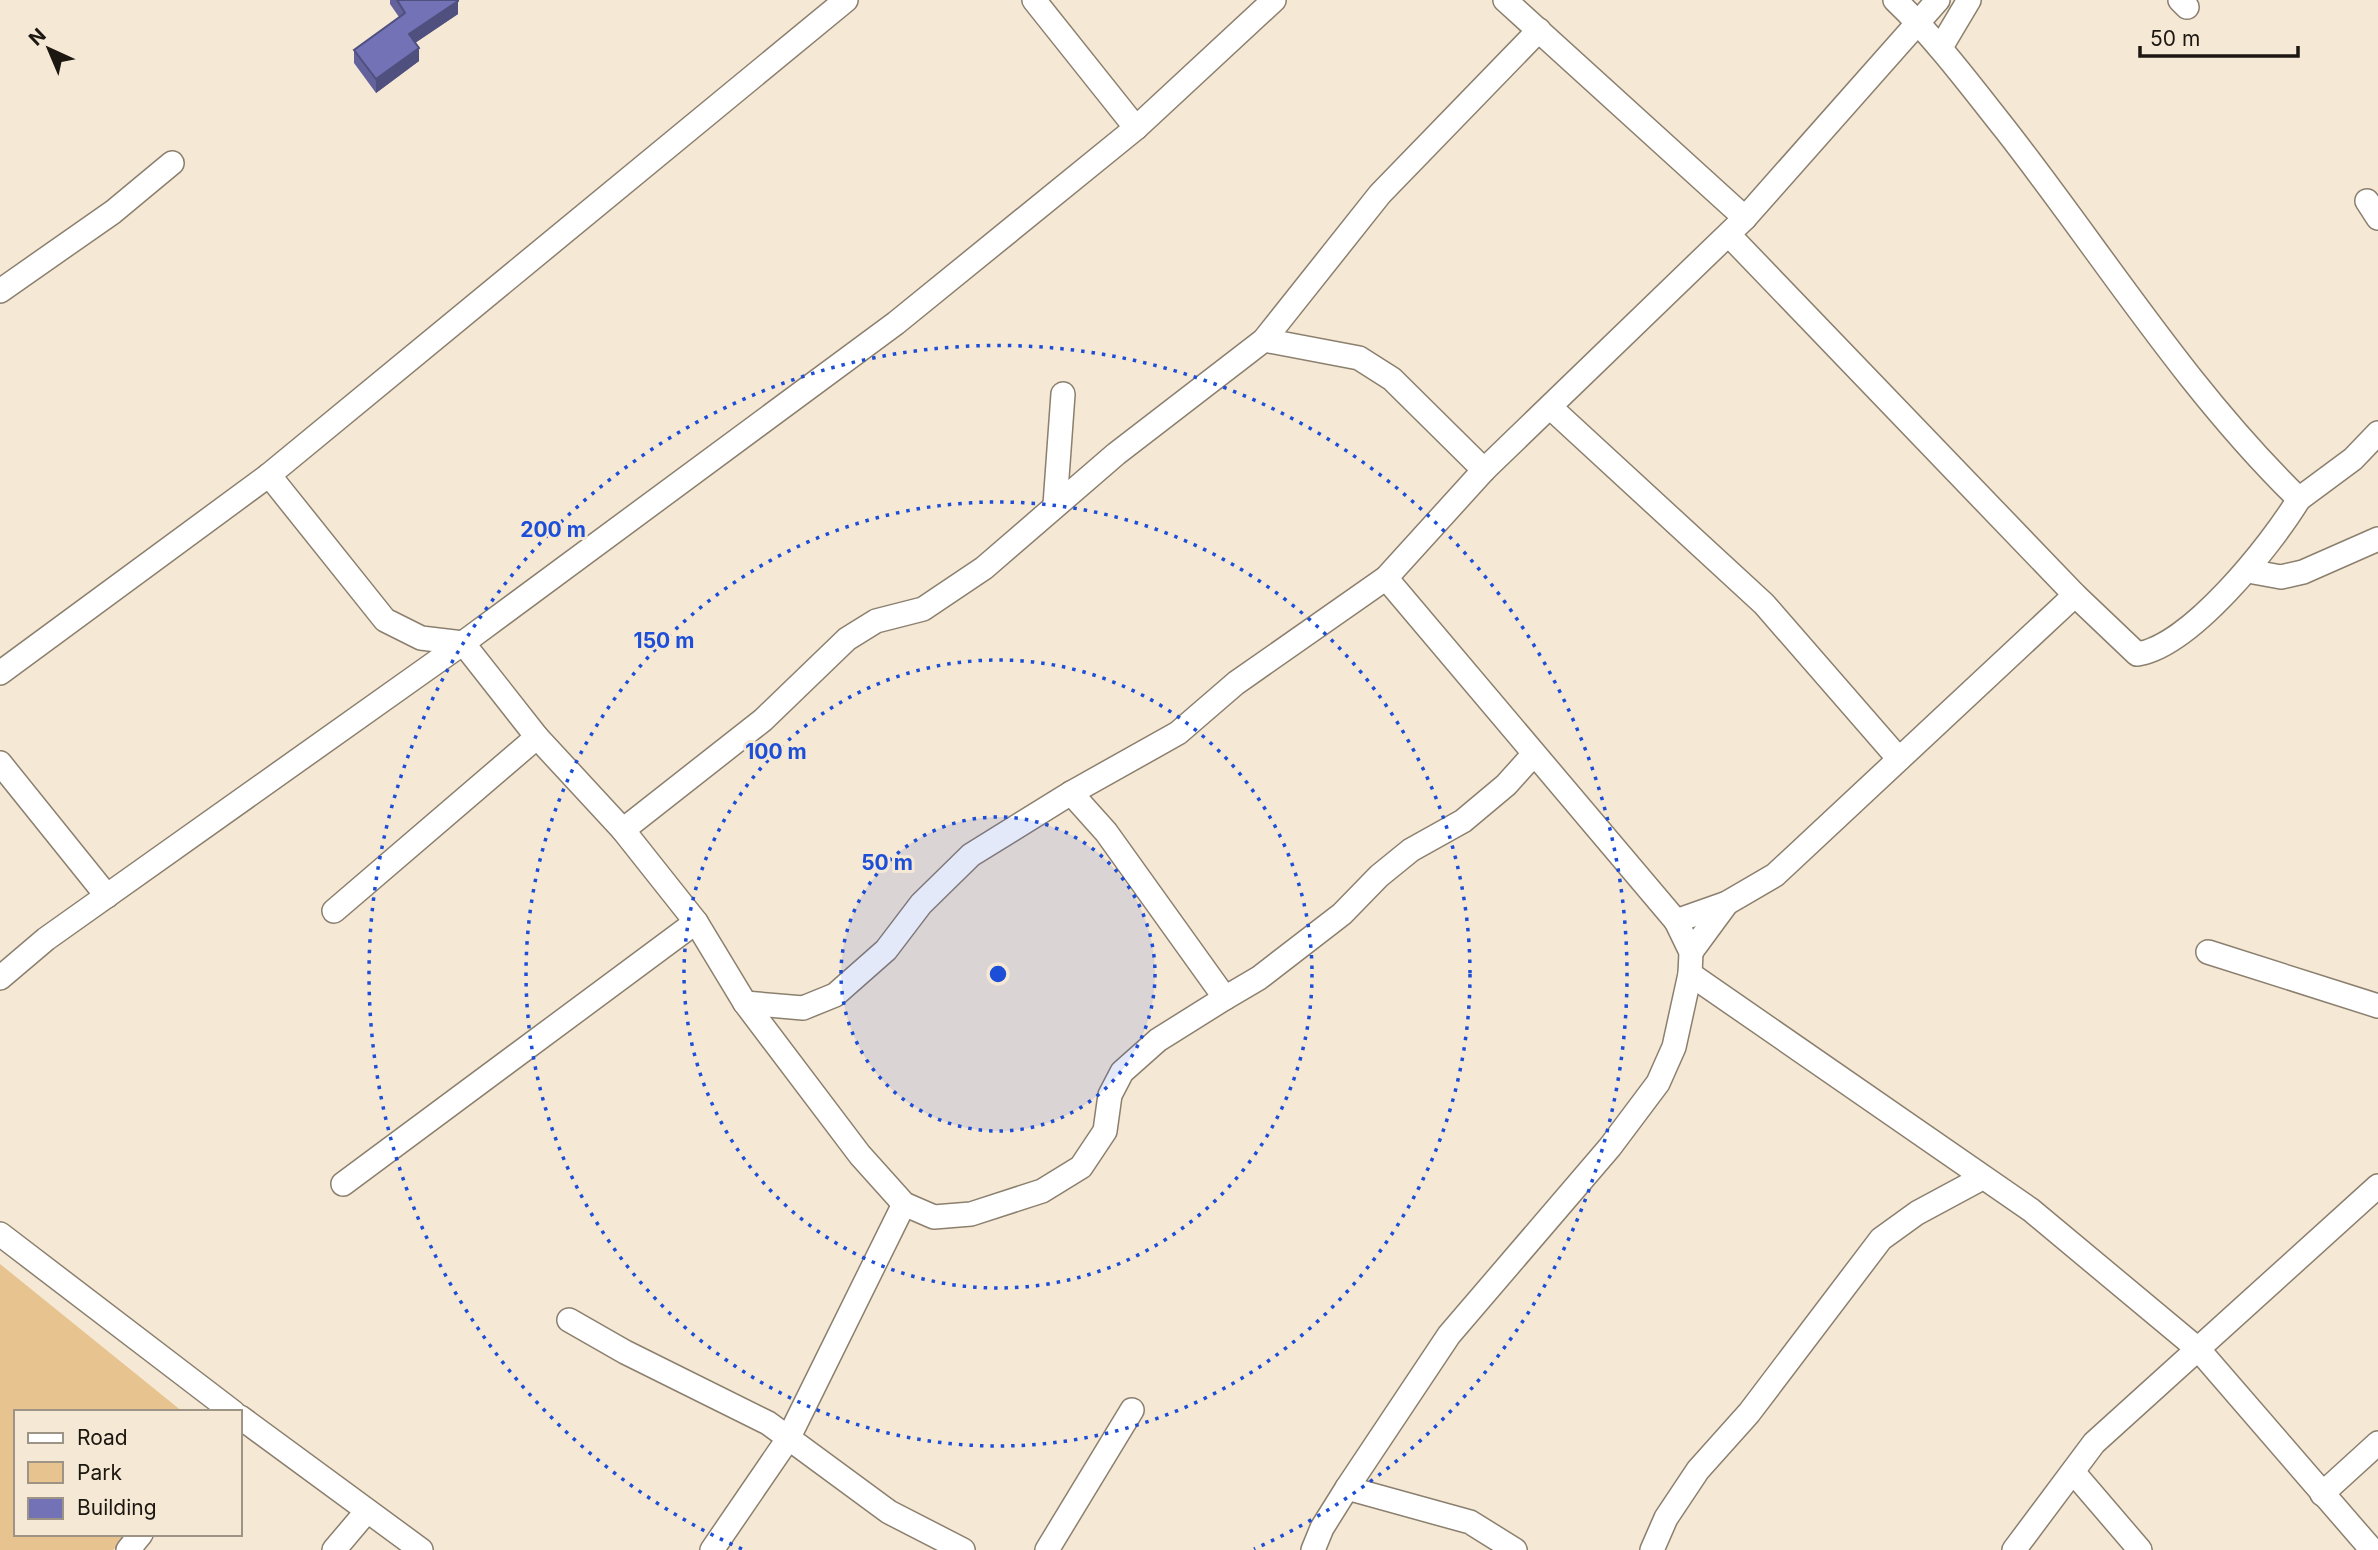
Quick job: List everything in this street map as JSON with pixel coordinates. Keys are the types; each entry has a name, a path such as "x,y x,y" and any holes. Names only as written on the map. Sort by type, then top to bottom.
{"street":[{"path":"0,673 269,475 846,0"},
{"path":"1034,0 1136,128"},
{"path":"0,978 46,939 463,643 896,323 1136,128 1274,0"},
{"path":"1505,0 1539,30 1737,227 2075,596 2137,654 2165,647 2248,571 2276,537 2299,499 2353,458 2378,433"},
{"path":"1895,0 1941,47 2045,180 2146,323 2269,470 2299,499"},
{"path":"745,1003 803,1008 835,995 886,950 921,904 971,855 1071,793 1178,733 1236,683 1386,578 1484,470 1737,227 1917,21 1940,0"},
{"path":"1941,47 1969,0"},
{"path":"623,830 763,720 847,639 876,621 923,609 984,568 1055,505 1264,340 1380,194 1539,30"},
{"path":"0,291 113,212 172,163"},
{"path":"1264,340 1359,358 1392,379 1484,470"},
{"path":"1055,505 1063,394"},
{"path":"1550,407 1764,604 1899,759"},
{"path":"269,475 385,620 421,638 463,643 537,737 623,830 696,922 745,1003 860,1156 904,1204 934,1216 971,1214 1042,1191 1081,1167 1105,1130 1110,1096 1122,1072 1158,1040 1259,978 1342,914 1379,876 1411,850 1463,821 1506,785 1534,755"},
{"path":"2248,571 2281,577 2303,572 2378,539"},
{"path":"1386,578 1676,920 1690,963 1982,1178 2031,1210 2199,1350 2372,1550"},
{"path":"1676,920 1727,902 1775,875 2075,596"},
{"path":"334,911 537,737"},
{"path":"0,764 107,896"},
{"path":"1071,793 1106,832 1162,914 1225,998"},
{"path":"1313,1550 1322,1528 1449,1335 1610,1147 1658,1083 1674,1047 1690,963 1727,902"},
{"path":"343,1184 696,922"},
{"path":"2208,952 2378,1006"},
{"path":"1653,1550 1666,1518 1698,1470 1749,1413 1881,1239 1917,1213 1982,1178"},
{"path":"2014,1550 2094,1443 2375,1194"},
{"path":"712,1550 788,1439 904,1204"},
{"path":"0,1234 226,1410"},
{"path":"569,1320 625,1352 768,1423 889,1512 963,1550"},
{"path":"1046,1550 1132,1410"},
{"path":"242,1422 421,1550"},
{"path":"2322,1494 2378,1443"},
{"path":"2074,1473 2140,1550"},
{"path":"1348,1488 1470,1522 1515,1550"},
{"path":"334,1550 367,1511"},
{"path":"128,1550 139,1536"}],"green space":[{"path":"0,1264 181,1410 14,1410 14,1536 127,1536 113,1550 0,1550"}],"building":[{"path":"397,0 458,1 409,34 419,48 376,79 354,50 405,13"}]}
